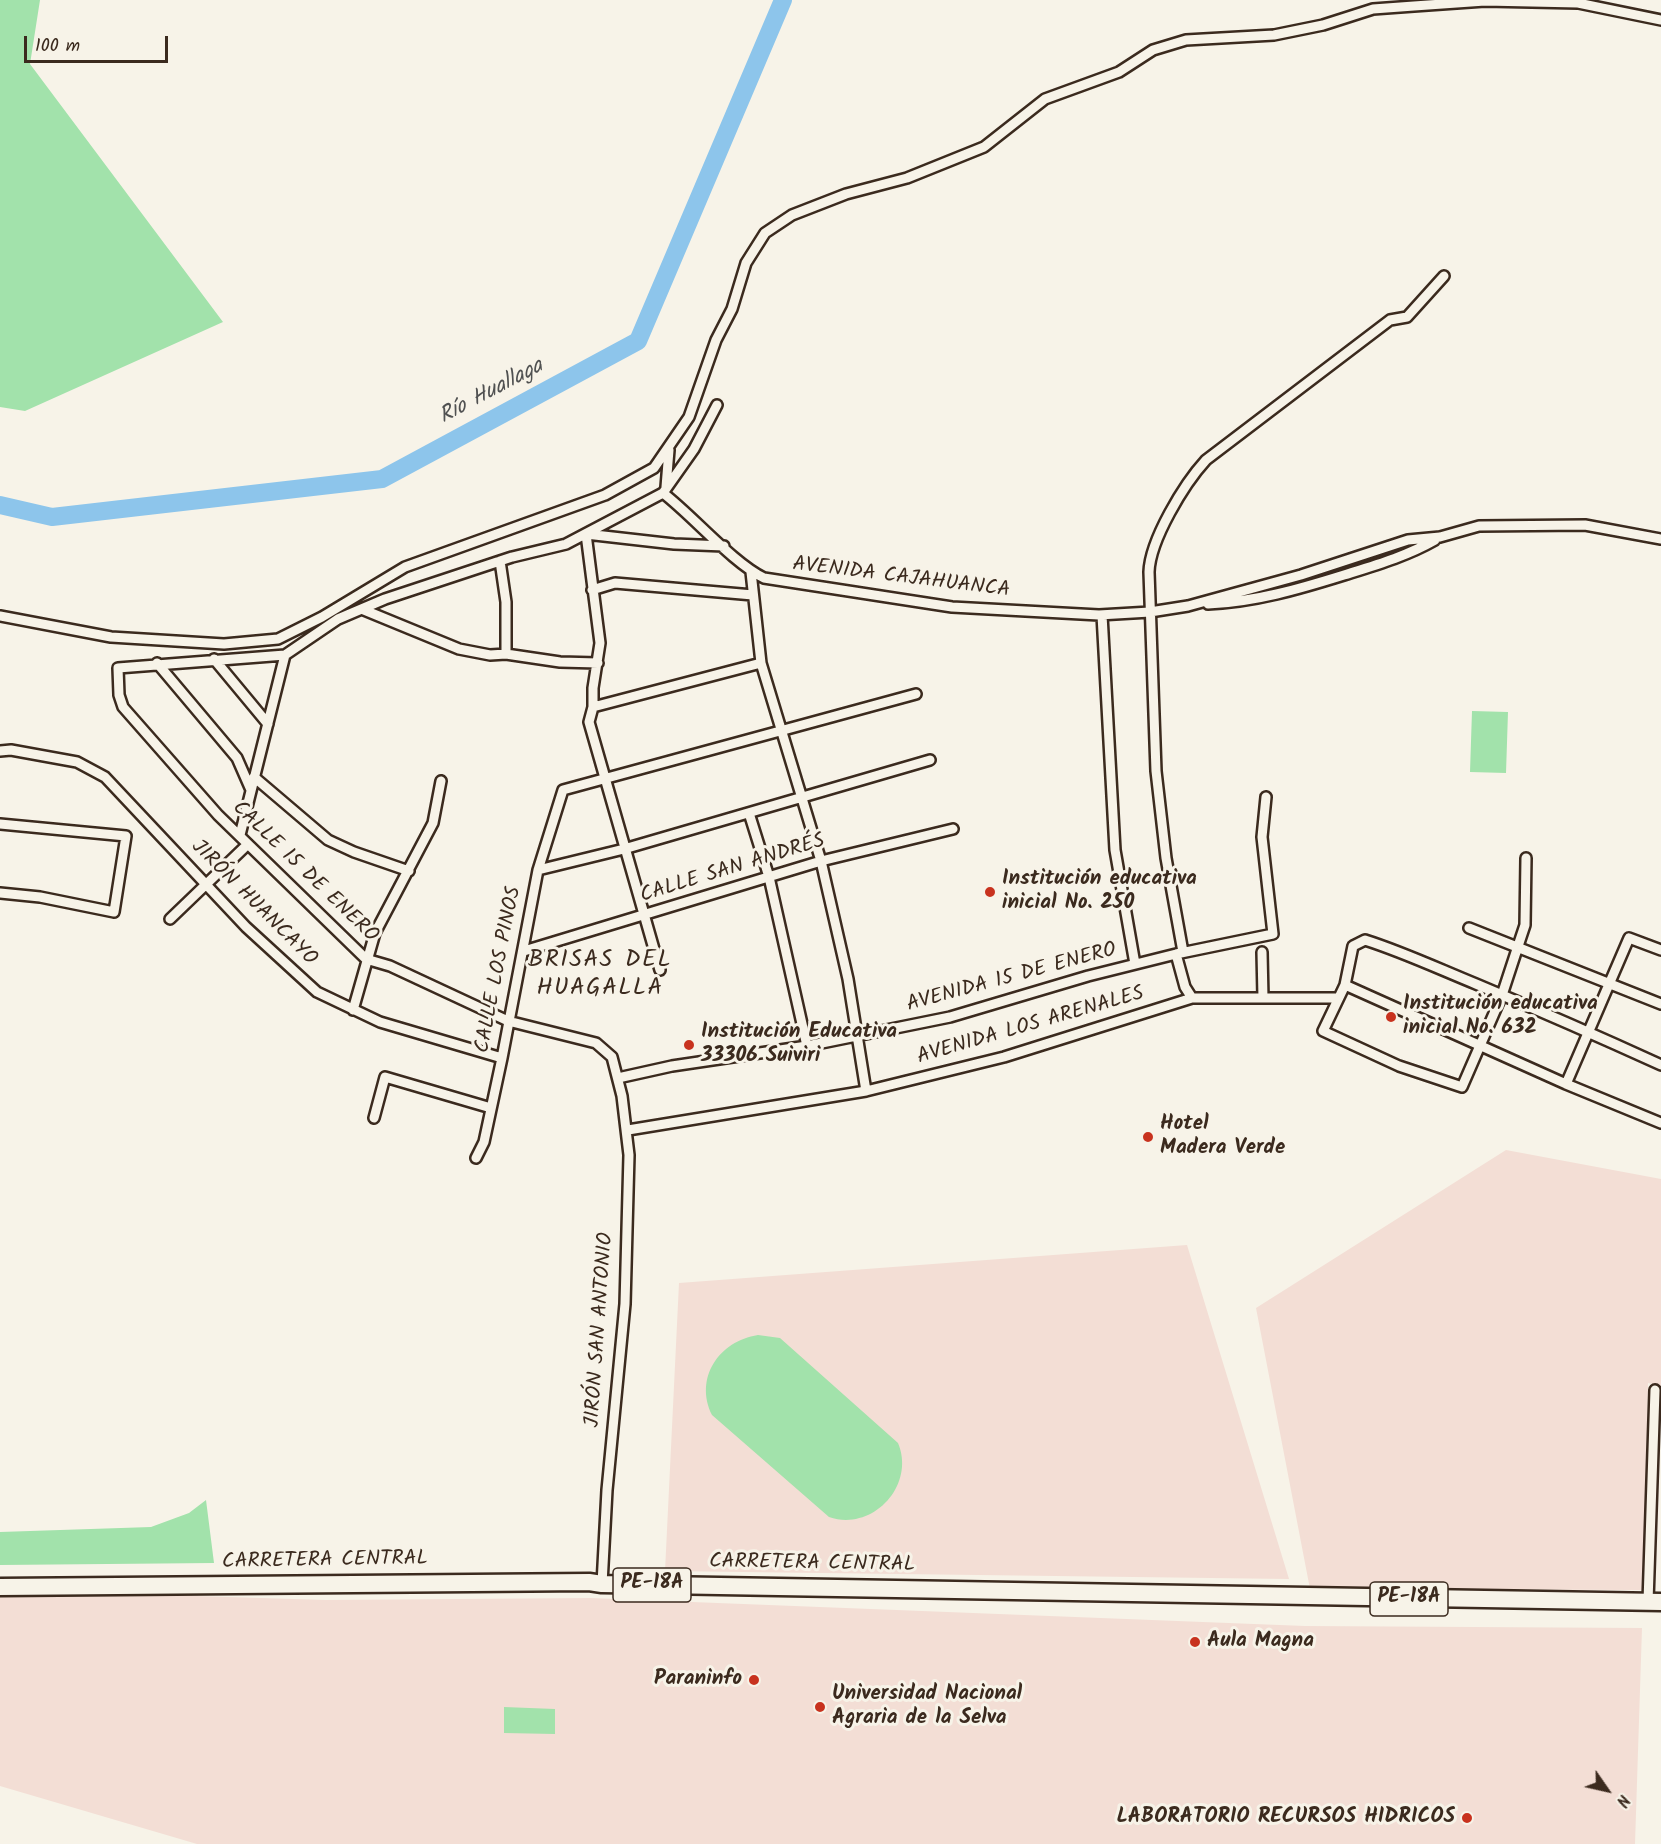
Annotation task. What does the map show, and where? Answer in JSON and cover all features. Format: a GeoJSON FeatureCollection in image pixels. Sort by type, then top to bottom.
{"type":"FeatureCollection","features":[{"type":"Feature","properties":{"kind":"highway","name":"CARRETERA CENTRAL"},"geometry":{"type":"LineString","coordinates":[[0,1587],[589,1582],[1654,1602]]}},
{"type":"Feature","properties":{"kind":"street"},"geometry":{"type":"LineString","coordinates":[[0,616],[111,637],[224,644],[278,639],[405,567],[605,495],[654,468],[689,417],[716,340],[732,309],[746,263],[765,233],[792,215],[846,194],[907,178],[984,147],[1045,99],[1119,72],[1153,51],[1186,40],[1274,35],[1323,25],[1373,9],[1485,1],[1578,3],[1661,20]]}},
{"type":"Feature","properties":{"kind":"street"},"geometry":{"type":"LineString","coordinates":[[1192,998],[1185,987],[1156,771],[1149,572],[1152,548],[1197,470],[1216,452],[1390,320],[1407,317],[1444,276]]}},
{"type":"Feature","properties":{"kind":"street"},"geometry":{"type":"LineString","coordinates":[[157,663],[214,659],[264,659],[285,655],[338,619],[385,599],[500,561],[566,544],[665,491],[694,449],[717,405]]}},
{"type":"Feature","properties":{"kind":"street"},"geometry":{"type":"LineString","coordinates":[[665,491],[669,447]]}},
{"type":"Feature","properties":{"kind":"street","name":"AVENIDA CAJAHUANCA"},"geometry":{"type":"LineString","coordinates":[[665,491],[751,572],[782,581],[915,603],[986,610],[1102,615],[1150,612],[1188,606],[1301,575],[1408,540],[1440,537],[1479,526],[1585,525],[1661,539]]}},
{"type":"Feature","properties":{"kind":"street"},"geometry":{"type":"LineString","coordinates":[[586,534],[674,544],[724,546]]}},
{"type":"Feature","properties":{"kind":"street"},"geometry":{"type":"LineString","coordinates":[[586,534],[600,643],[593,688],[593,707],[588,722],[660,970]]}},
{"type":"Feature","properties":{"kind":"street"},"geometry":{"type":"LineString","coordinates":[[1188,606],[1238,603],[1295,591],[1411,554],[1440,537]]}},
{"type":"Feature","properties":{"kind":"street"},"geometry":{"type":"LineString","coordinates":[[500,561],[506,602],[506,654]]}},
{"type":"Feature","properties":{"kind":"street"},"geometry":{"type":"LineString","coordinates":[[751,572],[761,663],[821,861],[848,979],[866,1091]]}},
{"type":"Feature","properties":{"kind":"street"},"geometry":{"type":"LineString","coordinates":[[592,590],[615,583],[753,595]]}},
{"type":"Feature","properties":{"kind":"street"},"geometry":{"type":"LineString","coordinates":[[364,609],[459,649],[490,656],[506,654],[560,662],[598,663]]}},
{"type":"Feature","properties":{"kind":"street"},"geometry":{"type":"LineString","coordinates":[[1102,615],[1115,850],[1135,964]]}},
{"type":"Feature","properties":{"kind":"street"},"geometry":{"type":"LineString","coordinates":[[240,835],[285,655]]}},
{"type":"Feature","properties":{"kind":"street"},"geometry":{"type":"LineString","coordinates":[[214,659],[268,724]]}},
{"type":"Feature","properties":{"kind":"street"},"geometry":{"type":"LineString","coordinates":[[157,663],[237,758],[251,790]]}},
{"type":"Feature","properties":{"kind":"street","name":"CALLE 15 DE ENERO"},"geometry":{"type":"LineString","coordinates":[[157,663],[118,668],[119,695],[123,707],[218,815],[366,959],[390,966],[508,1021],[596,1043],[612,1057],[618,1078]]}},
{"type":"Feature","properties":{"kind":"street"},"geometry":{"type":"LineString","coordinates":[[593,707],[761,663]]}},
{"type":"Feature","properties":{"kind":"street"},"geometry":{"type":"LineString","coordinates":[[604,778],[916,694]]}},
{"type":"Feature","properties":{"kind":"street","name":"JIRÓN HUANCAYO"},"geometry":{"type":"LineString","coordinates":[[0,750],[22,752],[91,767],[105,777],[205,884],[291,970],[317,992],[380,1022],[502,1058]]}},
{"type":"Feature","properties":{"kind":"street"},"geometry":{"type":"LineString","coordinates":[[538,870],[624,849],[930,760]]}},
{"type":"Feature","properties":{"kind":"street"},"geometry":{"type":"LineString","coordinates":[[255,777],[328,840],[354,852],[410,871]]}},
{"type":"Feature","properties":{"kind":"street","name":"CALLE LOS PINOS"},"geometry":{"type":"LineString","coordinates":[[476,1158],[484,1142],[524,951],[538,870],[563,790],[604,778]]}},
{"type":"Feature","properties":{"kind":"street"},"geometry":{"type":"LineString","coordinates":[[353,1010],[375,933],[410,871],[433,823],[441,781]]}},
{"type":"Feature","properties":{"kind":"street","name":"AVENIDA 15 DE ENERO"},"geometry":{"type":"LineString","coordinates":[[618,1078],[672,1066],[857,1037],[950,1017],[1135,964],[1273,934],[1262,837],[1266,797]]}},
{"type":"Feature","properties":{"kind":"street"},"geometry":{"type":"LineString","coordinates":[[749,813],[769,877],[807,1046]]}},
{"type":"Feature","properties":{"kind":"street"},"geometry":{"type":"LineString","coordinates":[[0,824],[126,836],[114,912],[40,897],[0,893]]}},
{"type":"Feature","properties":{"kind":"street","name":"CALLE SAN ANDRÉS"},"geometry":{"type":"LineString","coordinates":[[524,951],[646,916],[821,861],[953,829]]}},
{"type":"Feature","properties":{"kind":"street"},"geometry":{"type":"LineString","coordinates":[[170,919],[248,843]]}},
{"type":"Feature","properties":{"kind":"street"},"geometry":{"type":"LineString","coordinates":[[1526,858],[1525,925],[1502,995],[1462,1087],[1399,1066],[1323,1031],[1345,985],[1353,946],[1365,940],[1389,947],[1502,995],[1587,1031],[1661,1065]]}},
{"type":"Feature","properties":{"kind":"street"},"geometry":{"type":"LineString","coordinates":[[1469,928],[1661,1004]]}},
{"type":"Feature","properties":{"kind":"street"},"geometry":{"type":"LineString","coordinates":[[1566,1084],[1629,938],[1661,950]]}},
{"type":"Feature","properties":{"kind":"street"},"geometry":{"type":"LineString","coordinates":[[1262,952],[1263,998]]}},
{"type":"Feature","properties":{"kind":"street"},"geometry":{"type":"LineString","coordinates":[[1345,985],[1566,1084],[1661,1123]]}},
{"type":"Feature","properties":{"kind":"street","name":"AVENIDA LOS ARENALES"},"geometry":{"type":"LineString","coordinates":[[628,1130],[866,1091],[1004,1057],[1192,998],[1338,998]]}},
{"type":"Feature","properties":{"kind":"street"},"geometry":{"type":"LineString","coordinates":[[374,1118],[385,1077],[491,1108]]}},
{"type":"Feature","properties":{"kind":"street","name":"JIRÓN SAN ANTONIO"},"geometry":{"type":"LineString","coordinates":[[602,1584],[607,1490],[625,1304],[628,1130],[618,1078]]}},
{"type":"Feature","properties":{"kind":"street"},"geometry":{"type":"LineString","coordinates":[[1654,1602],[1655,1390]]}},
{"type":"Feature","properties":{"kind":"shaded area"},"geometry":{"type":"Polygon","coordinates":[[[1506,1150],[1661,1179],[1661,1386],[1648,1383],[1644,1590],[1310,1589],[1256,1308],[1506,1150]]]}},
{"type":"Feature","properties":{"kind":"shaded area"},"geometry":{"type":"Polygon","coordinates":[[[1187,1245],[1289,1579],[665,1571],[679,1283],[1187,1245]]]}},
{"type":"Feature","properties":{"kind":"shaded area","name":"Universidad Nacional Agraria de la Selva"},"geometry":{"type":"Polygon","coordinates":[[[0,1590],[326,1600],[590,1598],[1305,1626],[1642,1628],[1635,1844],[197,1844],[0,1786],[0,1590]]]}},
{"type":"Feature","properties":{"kind":"green space"},"geometry":{"type":"Polygon","coordinates":[[[0,0],[40,0],[30,64],[223,322],[25,411],[0,407],[0,0]]]}},
{"type":"Feature","properties":{"kind":"green space"},"geometry":{"type":"Polygon","coordinates":[[[1472,711],[1508,712],[1506,773],[1470,772],[1472,711]]]}},
{"type":"Feature","properties":{"kind":"green space"},"geometry":{"type":"Polygon","coordinates":[[[758,1335],[780,1338],[898,1443],[902,1459],[901,1475],[886,1502],[874,1512],[860,1518],[845,1520],[829,1517],[712,1415],[707,1401],[706,1388],[708,1375],[714,1363],[732,1345],[758,1335]]]}},
{"type":"Feature","properties":{"kind":"green space"},"geometry":{"type":"Polygon","coordinates":[[[206,1500],[214,1563],[0,1565],[0,1532],[151,1527],[189,1513],[206,1500]]]}},
{"type":"Feature","properties":{"kind":"green space"},"geometry":{"type":"Polygon","coordinates":[[[504,1707],[555,1709],[555,1734],[504,1733],[504,1707]]]}},
{"type":"Feature","properties":{"kind":"waterway","name":"Río Huallaga"},"geometry":{"type":"LineString","coordinates":[[0,505],[52,517],[382,479],[638,341],[783,0]]}},
{"type":"Feature","properties":{"kind":"place","name":"Institución educativa inicial No. 250"},"geometry":{"type":"Point","coordinates":[990,892]}},
{"type":"Feature","properties":{"kind":"place","name":"Institución educativa inicial No. 632"},"geometry":{"type":"Point","coordinates":[1391,1017]}},
{"type":"Feature","properties":{"kind":"place","name":"Institución Educativa 33306 Suiviri"},"geometry":{"type":"Point","coordinates":[689,1045]}},
{"type":"Feature","properties":{"kind":"place","name":"Hotel Madera Verde"},"geometry":{"type":"Point","coordinates":[1148,1137]}},
{"type":"Feature","properties":{"kind":"place","name":"Aula Magna"},"geometry":{"type":"Point","coordinates":[1195,1642]}},
{"type":"Feature","properties":{"kind":"place","name":"Paraninfo"},"geometry":{"type":"Point","coordinates":[754,1680]}},
{"type":"Feature","properties":{"kind":"place","name":"Universidad Nacional Agraria de la Selva"},"geometry":{"type":"Point","coordinates":[820,1707]}},
{"type":"Feature","properties":{"kind":"place","name":"LABORATORIO RECURSOS HIDRICOS"},"geometry":{"type":"Point","coordinates":[1467,1818]}},
{"type":"Feature","properties":{"kind":"district","name":"BRISAS DEL HUAGALLA"},"geometry":{"type":"Point","coordinates":[600,976]}}]}
